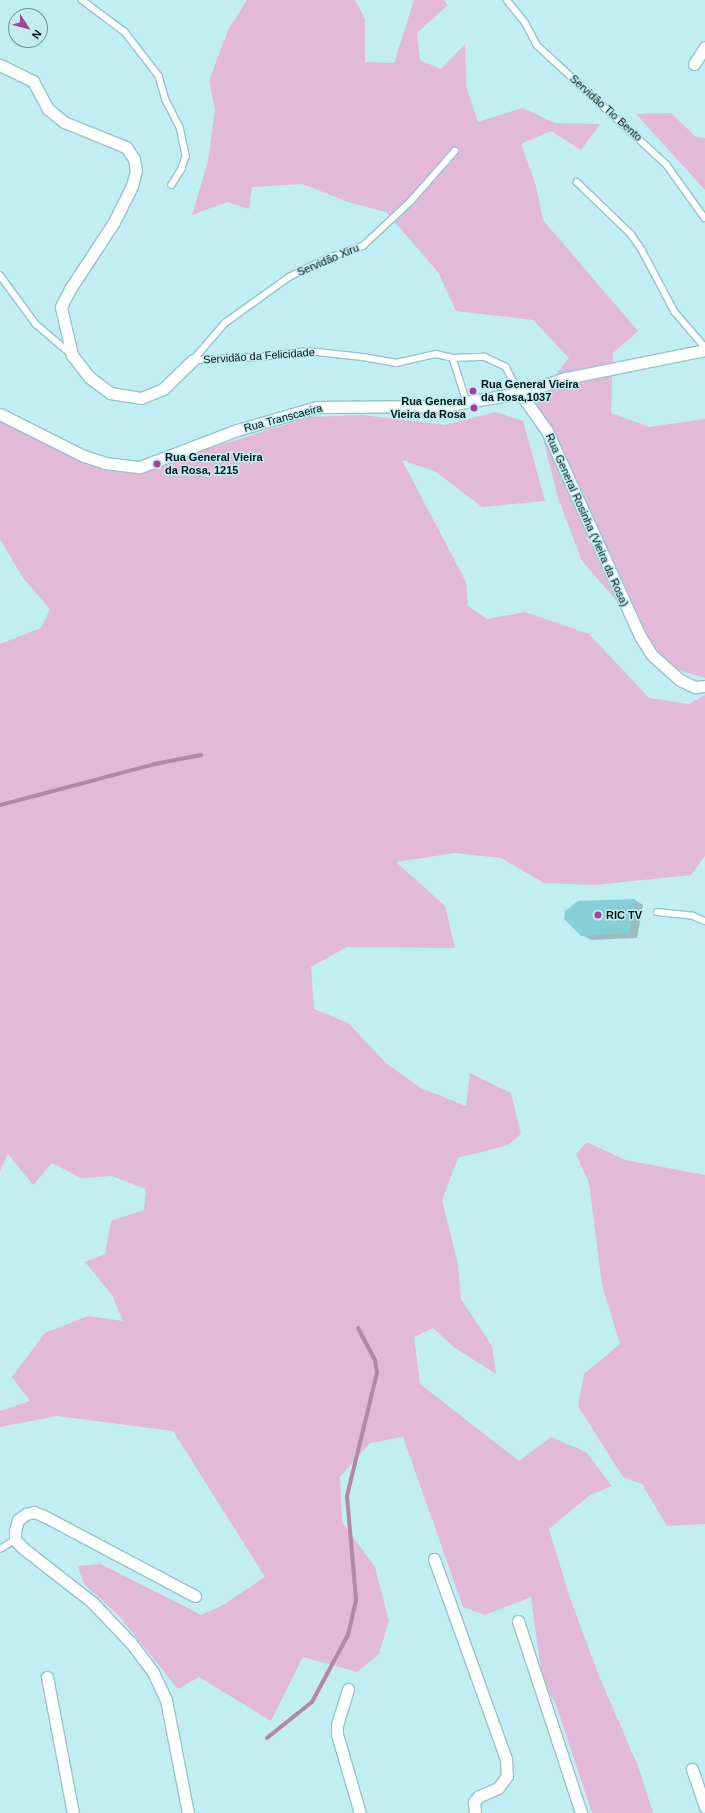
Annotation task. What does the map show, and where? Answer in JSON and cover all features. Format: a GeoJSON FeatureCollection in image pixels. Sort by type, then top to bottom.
{"type":"FeatureCollection","features":[{"type":"Feature","properties":{"kind":"street"},"geometry":{"type":"LineString","coordinates":[[694,64],[705,47]]}},
{"type":"Feature","properties":{"kind":"street","name":"Servidão da Felicidade"},"geometry":{"type":"LineString","coordinates":[[0,65],[33,81],[48,109],[64,122],[126,147],[134,159],[136,170],[132,186],[114,222],[70,289],[61,308],[72,355],[89,377],[110,394],[141,398],[163,389],[193,360]]}},
{"type":"Feature","properties":{"kind":"street"},"geometry":{"type":"LineString","coordinates":[[520,393],[566,378],[705,350]]}},
{"type":"Feature","properties":{"kind":"street","name":"Rua Transcaeira"},"geometry":{"type":"LineString","coordinates":[[0,414],[84,456],[127,467],[140,467],[237,430],[317,407],[443,406],[520,393]]}},
{"type":"Feature","properties":{"kind":"street","name":"Rua General Rosinha (Vieira da Rosa)"},"geometry":{"type":"LineString","coordinates":[[520,393],[547,431],[640,636],[652,655],[680,680],[695,687],[705,686]]}},
{"type":"Feature","properties":{"kind":"street"},"geometry":{"type":"LineString","coordinates":[[188,1813],[166,1700],[153,1672],[102,1612],[15,1540],[15,1531],[18,1520],[34,1512],[44,1516],[195,1596]]}},
{"type":"Feature","properties":{"kind":"street"},"geometry":{"type":"LineString","coordinates":[[434,1559],[506,1759],[507,1776],[498,1788],[479,1796],[474,1802],[475,1813]]}},
{"type":"Feature","properties":{"kind":"street"},"geometry":{"type":"LineString","coordinates":[[518,1621],[581,1813]]}},
{"type":"Feature","properties":{"kind":"street"},"geometry":{"type":"LineString","coordinates":[[47,1677],[73,1813]]}},
{"type":"Feature","properties":{"kind":"street"},"geometry":{"type":"LineString","coordinates":[[348,1689],[337,1725],[337,1734],[360,1813]]}},
{"type":"Feature","properties":{"kind":"street"},"geometry":{"type":"LineString","coordinates":[[692,1769],[705,1807]]}},
{"type":"Feature","properties":{"kind":"lane"},"geometry":{"type":"LineString","coordinates":[[82,0],[126,32],[159,76],[166,100],[180,127],[186,156],[182,169],[172,184]]}},
{"type":"Feature","properties":{"kind":"lane","name":"Servidão Tio Bento"},"geometry":{"type":"LineString","coordinates":[[506,0],[525,22],[537,45],[667,164],[705,218]]}},
{"type":"Feature","properties":{"kind":"lane","name":"Servidão Xiru"},"geometry":{"type":"LineString","coordinates":[[193,360],[226,323],[289,277],[328,258],[363,246],[410,202],[455,151]]}},
{"type":"Feature","properties":{"kind":"lane"},"geometry":{"type":"LineString","coordinates":[[577,182],[631,234],[642,250],[675,312],[705,347]]}},
{"type":"Feature","properties":{"kind":"lane"},"geometry":{"type":"LineString","coordinates":[[0,274],[36,324],[72,355]]}},
{"type":"Feature","properties":{"kind":"lane","name":"Servidão da Felicidade"},"geometry":{"type":"LineString","coordinates":[[193,360],[261,357],[308,351],[349,355],[396,363],[436,354],[453,358],[485,357],[506,366],[520,393]]}},
{"type":"Feature","properties":{"kind":"lane"},"geometry":{"type":"LineString","coordinates":[[453,358],[467,402]]}},
{"type":"Feature","properties":{"kind":"lane"},"geometry":{"type":"LineString","coordinates":[[657,912],[694,916],[705,921]]}},
{"type":"Feature","properties":{"kind":"lane"},"geometry":{"type":"LineString","coordinates":[[0,1549],[15,1540]]}},
{"type":"Feature","properties":{"kind":"shaded area"},"geometry":{"type":"Polygon","coordinates":[[[247,0],[355,0],[365,19],[365,62],[394,63],[414,0],[444,0],[448,5],[417,33],[420,60],[441,69],[465,44],[466,86],[478,122],[522,108],[555,123],[600,124],[581,150],[551,131],[521,144],[535,182],[543,220],[638,331],[613,353],[611,413],[649,427],[705,419],[705,678],[669,667],[643,631],[582,561],[558,498],[534,402],[569,358],[533,320],[456,311],[438,272],[386,212],[351,203],[302,184],[252,187],[249,209],[227,202],[192,215],[208,161],[215,110],[209,81],[228,30],[247,0]]]}},
{"type":"Feature","properties":{"kind":"shaded area"},"geometry":{"type":"Polygon","coordinates":[[[671,113],[696,137],[705,138],[705,190],[636,114],[671,113]]]}},
{"type":"Feature","properties":{"kind":"shaded area"},"geometry":{"type":"Polygon","coordinates":[[[496,412],[523,421],[545,501],[482,507],[436,472],[402,460],[466,582],[468,606],[487,619],[525,612],[589,634],[649,698],[689,704],[705,695],[705,856],[691,875],[595,885],[544,883],[501,858],[455,853],[396,862],[445,906],[455,948],[347,947],[311,967],[314,1009],[348,1023],[387,1064],[421,1088],[466,1106],[470,1073],[511,1093],[521,1134],[508,1145],[458,1158],[442,1200],[458,1264],[461,1299],[492,1346],[496,1374],[455,1348],[433,1328],[414,1337],[420,1384],[519,1461],[551,1437],[586,1452],[612,1486],[590,1495],[549,1529],[569,1595],[599,1676],[638,1766],[653,1813],[592,1813],[555,1702],[543,1685],[531,1597],[485,1615],[463,1607],[403,1437],[370,1443],[340,1477],[342,1522],[375,1567],[389,1621],[379,1654],[357,1672],[303,1657],[271,1721],[199,1677],[178,1689],[119,1616],[85,1585],[77,1566],[101,1564],[201,1615],[223,1605],[265,1577],[173,1431],[57,1416],[0,1427],[0,1411],[30,1401],[12,1377],[45,1333],[88,1316],[123,1321],[112,1295],[85,1262],[105,1254],[111,1221],[144,1210],[146,1189],[112,1176],[81,1178],[52,1163],[33,1185],[8,1154],[0,1171],[0,644],[41,628],[50,609],[23,578],[0,539],[0,415],[84,461],[143,473],[210,448],[310,417],[363,415],[444,425],[496,412]]]}},
{"type":"Feature","properties":{"kind":"shaded area"},"geometry":{"type":"Polygon","coordinates":[[[587,1142],[625,1160],[705,1175],[705,1524],[667,1526],[642,1484],[623,1477],[578,1406],[584,1374],[620,1344],[602,1285],[589,1183],[576,1154],[587,1142]]]}},
{"type":"Feature","properties":{"kind":"building","name":"RIC TV"},"geometry":{"type":"Polygon","coordinates":[[[635,899],[629,933],[581,936],[564,919],[565,911],[578,901],[635,899]]]}},
{"type":"Feature","properties":{"kind":"waterway"},"geometry":{"type":"LineString","coordinates":[[0,805],[155,764],[201,755]]}},
{"type":"Feature","properties":{"kind":"waterway"},"geometry":{"type":"LineString","coordinates":[[267,1738],[312,1702],[348,1635],[356,1599],[347,1496],[377,1373],[375,1360],[358,1328]]}},
{"type":"Feature","properties":{"kind":"place","name":"Rua General Vieira da Rosa,1037"},"geometry":{"type":"Point","coordinates":[473,391]}},
{"type":"Feature","properties":{"kind":"place","name":"Rua General Vieira da Rosa"},"geometry":{"type":"Point","coordinates":[474,408]}},
{"type":"Feature","properties":{"kind":"place","name":"Rua General Vieira da Rosa, 1215"},"geometry":{"type":"Point","coordinates":[157,464]}},
{"type":"Feature","properties":{"kind":"place","name":"RIC TV"},"geometry":{"type":"Point","coordinates":[598,915]}}]}
